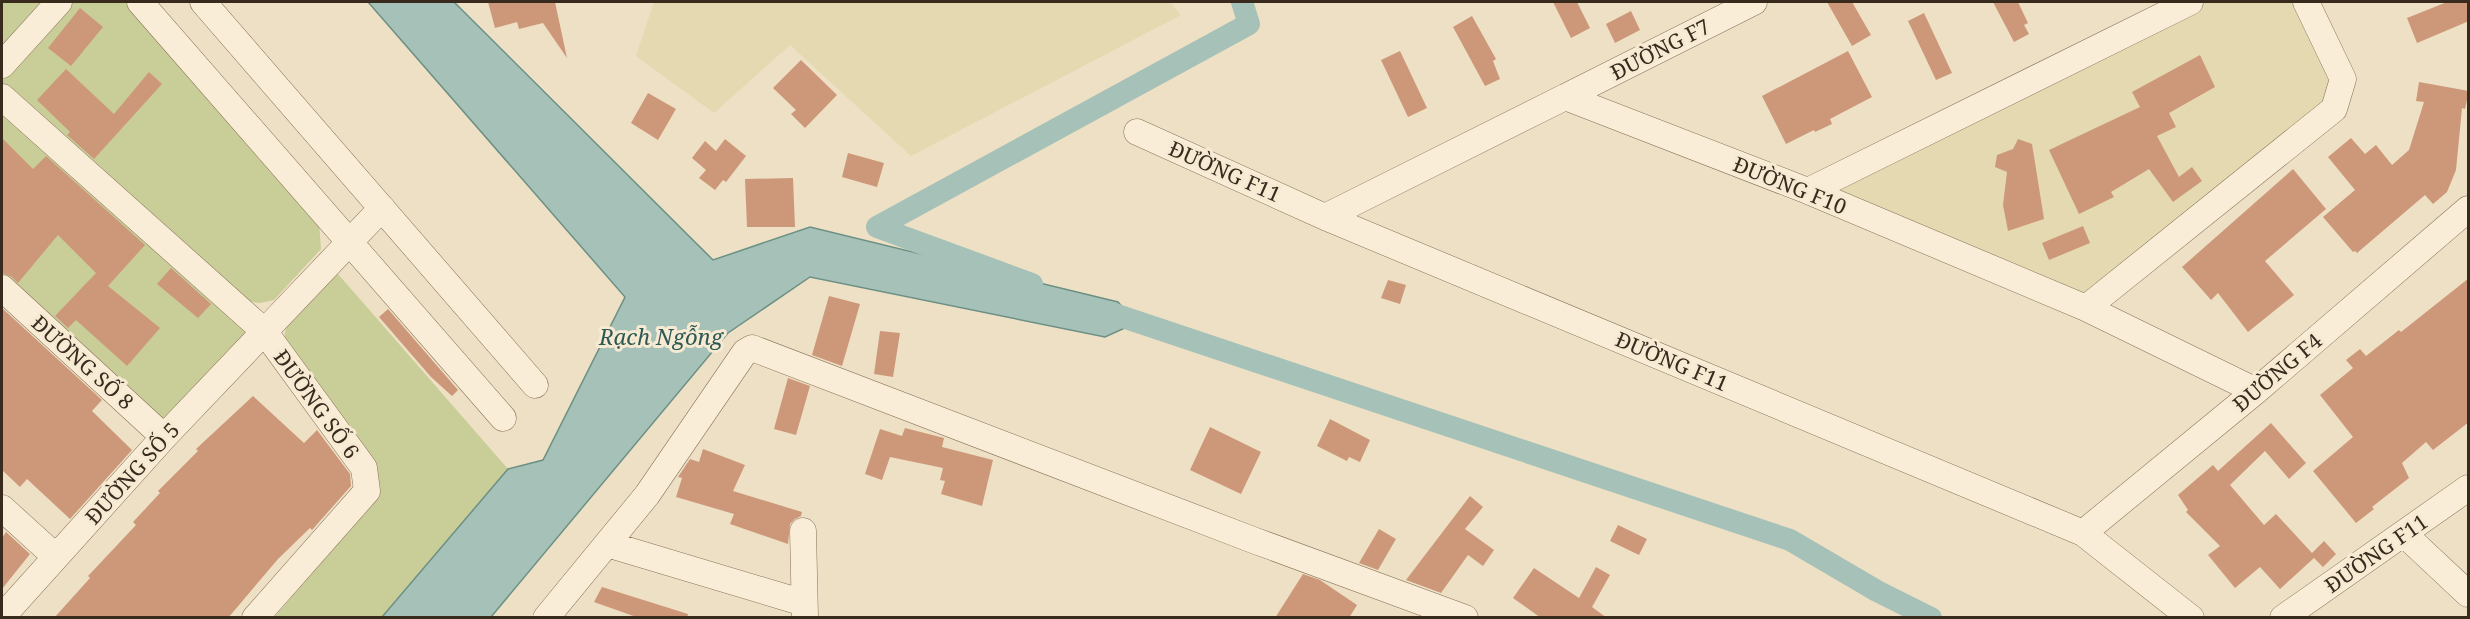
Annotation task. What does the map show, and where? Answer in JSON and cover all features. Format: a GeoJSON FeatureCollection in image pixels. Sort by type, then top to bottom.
{"type":"FeatureCollection","features":[{"type":"Feature","properties":{"kind":"street"},"geometry":{"type":"LineString","coordinates":[[2,65],[59,2]]}},
{"type":"Feature","properties":{"kind":"street"},"geometry":{"type":"LineString","coordinates":[[140,2],[503,418]]}},
{"type":"Feature","properties":{"kind":"street"},"geometry":{"type":"LineString","coordinates":[[203,2],[535,385]]}},
{"type":"Feature","properties":{"kind":"street","name":"ĐƯỜNG F7"},"geometry":{"type":"LineString","coordinates":[[1566,97],[1754,2]]}},
{"type":"Feature","properties":{"kind":"street"},"geometry":{"type":"LineString","coordinates":[[1808,191],[2190,2]]}},
{"type":"Feature","properties":{"kind":"street"},"geometry":{"type":"LineString","coordinates":[[2086,308],[2334,109],[2343,79],[2307,2]]}},
{"type":"Feature","properties":{"kind":"street","name":"ĐƯỜNG SỐ 6"},"geometry":{"type":"LineString","coordinates":[[2,97],[264,331],[364,468],[367,491],[255,618]]}},
{"type":"Feature","properties":{"kind":"street"},"geometry":{"type":"LineString","coordinates":[[1325,217],[1566,97]]}},
{"type":"Feature","properties":{"kind":"street","name":"ĐƯỜNG F10"},"geometry":{"type":"LineString","coordinates":[[1566,97],[1808,191],[2086,308],[2256,391]]}},
{"type":"Feature","properties":{"kind":"street","name":"ĐƯỜNG F11"},"geometry":{"type":"LineString","coordinates":[[1137,132],[1325,217],[2083,532],[2190,618]]}},
{"type":"Feature","properties":{"kind":"street","name":"ĐƯỜNG SỐ 5"},"geometry":{"type":"LineString","coordinates":[[2,617],[164,437],[382,208]]}},
{"type":"Feature","properties":{"kind":"street","name":"ĐƯỜNG F4"},"geometry":{"type":"LineString","coordinates":[[2083,532],[2256,391],[2469,209]]}},
{"type":"Feature","properties":{"kind":"street","name":"ĐƯỜNG SỐ 8"},"geometry":{"type":"LineString","coordinates":[[2,288],[164,437]]}},
{"type":"Feature","properties":{"kind":"street"},"geometry":{"type":"LineString","coordinates":[[546,618],[647,495],[745,352],[752,348],[1253,540],[1465,618]]}},
{"type":"Feature","properties":{"kind":"street","name":"ĐƯỜNG F11"},"geometry":{"type":"LineString","coordinates":[[2283,618],[2469,488]]}},
{"type":"Feature","properties":{"kind":"street"},"geometry":{"type":"LineString","coordinates":[[2,508],[56,557]]}},
{"type":"Feature","properties":{"kind":"street"},"geometry":{"type":"LineString","coordinates":[[607,544],[805,610],[803,531]]}},
{"type":"Feature","properties":{"kind":"street"},"geometry":{"type":"LineString","coordinates":[[2404,534],[2469,594]]}},
{"type":"Feature","properties":{"kind":"shaded area"},"geometry":{"type":"Polygon","coordinates":[[[654,2],[1170,2],[1181,15],[911,156],[790,45],[714,113],[636,56],[654,2]]]}},
{"type":"Feature","properties":{"kind":"shaded area"},"geometry":{"type":"Polygon","coordinates":[[[2197,2],[2303,2],[2340,79],[2332,106],[2086,303],[1816,191],[2197,2]]]}},
{"type":"Feature","properties":{"kind":"green space"},"geometry":{"type":"Polygon","coordinates":[[[2,2],[51,2],[2,53],[2,2]]]}},
{"type":"Feature","properties":{"kind":"green space"},"geometry":{"type":"Polygon","coordinates":[[[70,2],[131,2],[319,223],[321,249],[274,300],[260,303],[245,301],[2,93],[2,75],[70,2]]]}},
{"type":"Feature","properties":{"kind":"green space"},"geometry":{"type":"Polygon","coordinates":[[[2,103],[246,323],[246,335],[169,418],[157,420],[2,281],[2,103]]]}},
{"type":"Feature","properties":{"kind":"green space"},"geometry":{"type":"Polygon","coordinates":[[[338,274],[508,469],[382,617],[274,618],[357,520],[371,500],[284,338],[288,320],[326,280],[338,274]]]}},
{"type":"Feature","properties":{"kind":"water","name":"Rạch Ngỗng"},"geometry":{"type":"Polygon","coordinates":[[[368,2],[454,2],[713,260],[810,227],[1118,302],[1136,323],[1105,337],[810,277],[728,333],[491,617],[382,617],[508,469],[543,460],[625,297],[368,2]]]}},
{"type":"Feature","properties":{"kind":"building"},"geometry":{"type":"Polygon","coordinates":[[[488,2],[555,2],[567,58],[543,23],[519,29],[517,22],[495,28],[488,2]]]}},
{"type":"Feature","properties":{"kind":"building"},"geometry":{"type":"Polygon","coordinates":[[[1553,2],[1577,2],[1590,28],[1571,38],[1553,2]]]}},
{"type":"Feature","properties":{"kind":"building"},"geometry":{"type":"Polygon","coordinates":[[[1827,2],[1852,2],[1871,35],[1852,46],[1827,2]]]}},
{"type":"Feature","properties":{"kind":"building"},"geometry":{"type":"Polygon","coordinates":[[[1993,2],[2018,2],[2028,23],[2024,25],[2029,34],[2014,42],[1993,2]]]}},
{"type":"Feature","properties":{"kind":"building"},"geometry":{"type":"Polygon","coordinates":[[[2447,2],[2469,2],[2469,21],[2417,43],[2407,18],[2447,2]]]}},
{"type":"Feature","properties":{"kind":"building"},"geometry":{"type":"Polygon","coordinates":[[[80,8],[103,27],[71,66],[48,48],[80,8]]]}},
{"type":"Feature","properties":{"kind":"building"},"geometry":{"type":"Polygon","coordinates":[[[1631,11],[1640,30],[1615,43],[1606,24],[1631,11]]]}},
{"type":"Feature","properties":{"kind":"building"},"geometry":{"type":"Polygon","coordinates":[[[1924,13],[1952,73],[1936,80],[1908,21],[1924,13]]]}},
{"type":"Feature","properties":{"kind":"building"},"geometry":{"type":"Polygon","coordinates":[[[1472,16],[1496,59],[1493,61],[1500,79],[1485,86],[1453,27],[1472,16]]]}},
{"type":"Feature","properties":{"kind":"building"},"geometry":{"type":"Polygon","coordinates":[[[1400,51],[1427,108],[1408,117],[1381,60],[1400,51]]]}},
{"type":"Feature","properties":{"kind":"building"},"geometry":{"type":"Polygon","coordinates":[[[1848,51],[1872,97],[1830,119],[1832,124],[1786,144],[1762,96],[1848,51]]]}},
{"type":"Feature","properties":{"kind":"building"},"geometry":{"type":"Polygon","coordinates":[[[2200,55],[2215,87],[2169,113],[2176,127],[2157,136],[2179,177],[2192,167],[2202,181],[2173,202],[2149,169],[2111,192],[2114,197],[2079,214],[2049,150],[2140,107],[2132,92],[2200,55]]]}},
{"type":"Feature","properties":{"kind":"building"},"geometry":{"type":"Polygon","coordinates":[[[801,60],[837,95],[805,128],[791,114],[796,110],[773,88],[801,60]]]}},
{"type":"Feature","properties":{"kind":"building"},"geometry":{"type":"Polygon","coordinates":[[[66,69],[114,114],[149,72],[162,84],[94,159],[67,135],[70,132],[37,100],[66,69]]]}},
{"type":"Feature","properties":{"kind":"building"},"geometry":{"type":"Polygon","coordinates":[[[2419,82],[2469,91],[2465,109],[2462,108],[2456,170],[2447,192],[2433,204],[2425,195],[2357,253],[2353,252],[2323,217],[2355,190],[2328,157],[2351,138],[2365,154],[2376,145],[2392,165],[2409,150],[2424,102],[2416,101],[2419,82]]]}},
{"type":"Feature","properties":{"kind":"building"},"geometry":{"type":"Polygon","coordinates":[[[648,93],[676,109],[658,140],[631,123],[648,93]]]}},
{"type":"Feature","properties":{"kind":"building"},"geometry":{"type":"Polygon","coordinates":[[[2,138],[33,169],[46,156],[145,245],[108,286],[160,328],[127,366],[76,320],[68,328],[55,316],[96,273],[58,235],[18,283],[12,277],[2,273],[2,138]]]}},
{"type":"Feature","properties":{"kind":"building"},"geometry":{"type":"Polygon","coordinates":[[[725,139],[746,156],[726,182],[723,180],[715,190],[699,178],[706,170],[692,158],[705,141],[716,151],[725,139]]]}},
{"type":"Feature","properties":{"kind":"building"},"geometry":{"type":"Polygon","coordinates":[[[2018,139],[2032,144],[2044,219],[2008,231],[2003,205],[2007,172],[1995,167],[1997,155],[2013,149],[2018,139]]]}},
{"type":"Feature","properties":{"kind":"building"},"geometry":{"type":"Polygon","coordinates":[[[848,153],[884,163],[877,187],[842,177],[848,153]]]}},
{"type":"Feature","properties":{"kind":"building"},"geometry":{"type":"Polygon","coordinates":[[[2293,169],[2326,209],[2265,261],[2294,295],[2248,332],[2218,293],[2211,300],[2182,267],[2293,169]]]}},
{"type":"Feature","properties":{"kind":"building"},"geometry":{"type":"Polygon","coordinates":[[[793,178],[795,227],[747,227],[745,179],[793,178]]]}},
{"type":"Feature","properties":{"kind":"building"},"geometry":{"type":"Polygon","coordinates":[[[2083,226],[2090,243],[2049,260],[2042,243],[2083,226]]]}},
{"type":"Feature","properties":{"kind":"building"},"geometry":{"type":"Polygon","coordinates":[[[171,268],[211,304],[198,318],[157,284],[171,268]]]}},
{"type":"Feature","properties":{"kind":"building"},"geometry":{"type":"Polygon","coordinates":[[[2469,278],[2469,422],[2433,450],[2426,442],[2402,463],[2409,478],[2372,507],[2374,509],[2356,523],[2313,471],[2353,437],[2320,395],[2353,368],[2346,360],[2360,349],[2366,356],[2399,330],[2401,332],[2469,278]]]}},
{"type":"Feature","properties":{"kind":"building"},"geometry":{"type":"Polygon","coordinates":[[[1388,280],[1406,285],[1400,304],[1381,298],[1388,280]]]}},
{"type":"Feature","properties":{"kind":"building"},"geometry":{"type":"Polygon","coordinates":[[[829,296],[860,304],[842,366],[812,355],[829,296]]]}},
{"type":"Feature","properties":{"kind":"building"},"geometry":{"type":"Polygon","coordinates":[[[2,308],[102,400],[92,411],[132,450],[70,519],[27,479],[20,487],[2,470],[2,308]]]}},
{"type":"Feature","properties":{"kind":"building"},"geometry":{"type":"Polygon","coordinates":[[[388,309],[458,390],[452,396],[431,377],[379,317],[388,309]]]}},
{"type":"Feature","properties":{"kind":"building"},"geometry":{"type":"Polygon","coordinates":[[[880,331],[900,333],[893,377],[874,374],[880,331]]]}},
{"type":"Feature","properties":{"kind":"building"},"geometry":{"type":"Polygon","coordinates":[[[788,378],[810,386],[796,435],[774,429],[788,378]]]}},
{"type":"Feature","properties":{"kind":"building"},"geometry":{"type":"Polygon","coordinates":[[[253,396],[304,443],[317,430],[350,474],[351,486],[312,530],[310,528],[278,559],[228,618],[54,618],[90,578],[88,576],[136,525],[133,522],[160,493],[158,491],[198,451],[196,449],[253,396]]]}},
{"type":"Feature","properties":{"kind":"building"},"geometry":{"type":"Polygon","coordinates":[[[1330,419],[1370,440],[1360,462],[1349,457],[1347,461],[1317,446],[1330,419]]]}},
{"type":"Feature","properties":{"kind":"building"},"geometry":{"type":"Polygon","coordinates":[[[2271,423],[2306,463],[2289,479],[2265,451],[2230,485],[2264,525],[2276,514],[2312,553],[2324,541],[2336,554],[2323,567],[2314,558],[2280,589],[2260,567],[2235,588],[2208,555],[2220,546],[2186,512],[2188,510],[2178,495],[2213,465],[2218,471],[2271,423]]]}},
{"type":"Feature","properties":{"kind":"building"},"geometry":{"type":"Polygon","coordinates":[[[1210,427],[1261,452],[1241,494],[1190,470],[1210,427]]]}},
{"type":"Feature","properties":{"kind":"building"},"geometry":{"type":"Polygon","coordinates":[[[905,428],[944,438],[942,447],[993,460],[982,506],[941,494],[945,481],[940,480],[943,468],[890,457],[882,480],[865,474],[880,429],[902,436],[905,428]]]}},
{"type":"Feature","properties":{"kind":"building"},"geometry":{"type":"Polygon","coordinates":[[[703,449],[745,465],[733,491],[802,512],[801,516],[790,524],[788,544],[730,524],[734,514],[676,497],[682,478],[678,477],[690,459],[699,462],[703,449]]]}},
{"type":"Feature","properties":{"kind":"building"},"geometry":{"type":"Polygon","coordinates":[[[1470,496],[1483,507],[1465,529],[1494,550],[1483,566],[1468,555],[1441,593],[1406,580],[1470,496]]]}},
{"type":"Feature","properties":{"kind":"building"},"geometry":{"type":"Polygon","coordinates":[[[1618,525],[1647,539],[1639,555],[1610,541],[1618,525]]]}},
{"type":"Feature","properties":{"kind":"building"},"geometry":{"type":"Polygon","coordinates":[[[1379,529],[1396,539],[1378,570],[1359,563],[1379,529]]]}},
{"type":"Feature","properties":{"kind":"building"},"geometry":{"type":"Polygon","coordinates":[[[6,532],[30,554],[2,589],[2,538],[6,532]]]}},
{"type":"Feature","properties":{"kind":"building"},"geometry":{"type":"Polygon","coordinates":[[[1596,567],[1610,575],[1592,607],[1607,618],[1541,618],[1513,598],[1534,568],[1579,598],[1596,567]]]}},
{"type":"Feature","properties":{"kind":"building"},"geometry":{"type":"Polygon","coordinates":[[[1303,574],[1320,580],[1357,605],[1349,618],[1275,618],[1303,574]]]}},
{"type":"Feature","properties":{"kind":"building"},"geometry":{"type":"Polygon","coordinates":[[[602,587],[688,614],[687,618],[639,618],[594,602],[602,587]]]}},
{"type":"Feature","properties":{"kind":"waterway"},"geometry":{"type":"LineString","coordinates":[[1032,284],[877,227],[1249,24],[1242,2]]}},
{"type":"Feature","properties":{"kind":"waterway"},"geometry":{"type":"LineString","coordinates":[[1108,312],[1790,540],[1877,591],[1931,618]]}}]}
